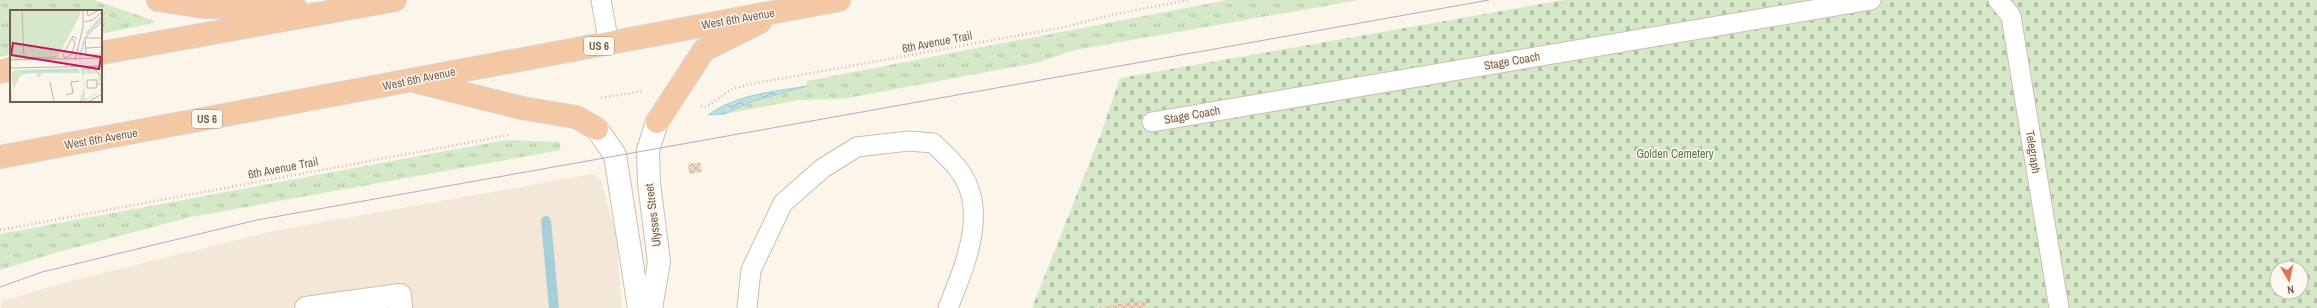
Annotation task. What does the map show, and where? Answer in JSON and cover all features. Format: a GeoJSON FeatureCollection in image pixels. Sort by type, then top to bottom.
{"type":"FeatureCollection","features":[{"type":"Feature","properties":{"kind":"highway"},"geometry":{"type":"LineString","coordinates":[[158,0],[204,6],[345,9]]}},
{"type":"Feature","properties":{"kind":"highway"},"geometry":{"type":"LineString","coordinates":[[102,53],[395,0]]}},
{"type":"Feature","properties":{"kind":"highway","name":"West 6th Avenue"},"geometry":{"type":"LineString","coordinates":[[0,157],[413,81],[839,0]]}},
{"type":"Feature","properties":{"kind":"highway"},"geometry":{"type":"LineString","coordinates":[[657,122],[704,50],[784,10]]}},
{"type":"Feature","properties":{"kind":"highway"},"geometry":{"type":"LineString","coordinates":[[0,72],[10,69]]}},
{"type":"Feature","properties":{"kind":"highway"},"geometry":{"type":"LineString","coordinates":[[413,81],[522,108],[576,117],[598,129]]}},
{"type":"Feature","properties":{"kind":"street","name":"Ulysses Street"},"geometry":{"type":"LineString","coordinates":[[651,308],[659,262],[649,183],[648,150],[657,122]]}},
{"type":"Feature","properties":{"kind":"street"},"geometry":{"type":"LineString","coordinates":[[598,129],[615,155],[639,308]]}},
{"type":"Feature","properties":{"kind":"street"},"geometry":{"type":"LineString","coordinates":[[306,308],[400,301]]}},
{"type":"Feature","properties":{"kind":"lane"},"geometry":{"type":"LineString","coordinates":[[601,0],[609,44]]}},
{"type":"Feature","properties":{"kind":"lane","name":"Stage Coach"},"geometry":{"type":"LineString","coordinates":[[1152,122],[1871,0]]}},
{"type":"Feature","properties":{"kind":"lane","name":"Telegraph"},"geometry":{"type":"LineString","coordinates":[[1998,0],[2011,16],[2059,308]]}},
{"type":"Feature","properties":{"kind":"lane"},"geometry":{"type":"LineString","coordinates":[[747,308],[752,270],[783,203],[823,168],[857,147],[908,141],[933,143],[960,170],[969,188],[975,219],[963,271],[948,308]]}},
{"type":"Feature","properties":{"kind":"path","name":"6th Avenue Trail"},"geometry":{"type":"LineString","coordinates":[[699,105],[706,107],[732,89],[751,84],[1065,27],[1111,15],[1189,0]]}},
{"type":"Feature","properties":{"kind":"path"},"geometry":{"type":"LineString","coordinates":[[597,99],[649,90]]}},
{"type":"Feature","properties":{"kind":"path","name":"6th Avenue Trail"},"geometry":{"type":"LineString","coordinates":[[0,230],[514,135]]}},
{"type":"Feature","properties":{"kind":"shaded area"},"geometry":{"type":"Polygon","coordinates":[[[593,174],[601,180],[616,236],[622,308],[0,308],[2,301],[74,280],[274,231],[593,174]]]}},
{"type":"Feature","properties":{"kind":"green space"},"geometry":{"type":"Polygon","coordinates":[[[0,0],[94,0],[155,21],[153,23],[102,34],[102,10],[10,10],[10,54],[0,57],[0,0]]]}},
{"type":"Feature","properties":{"kind":"green space"},"geometry":{"type":"Polygon","coordinates":[[[1227,0],[1359,0],[1075,50],[1036,63],[842,99],[798,100],[725,114],[748,103],[807,86],[807,81],[1227,0]]]}},
{"type":"Feature","properties":{"kind":"green space","name":"Golden Cemetery"},"geometry":{"type":"Polygon","coordinates":[[[1564,0],[2317,0],[2317,308],[1032,308],[1102,131],[1120,78],[1564,0]]]}},
{"type":"Feature","properties":{"kind":"green space"},"geometry":{"type":"Polygon","coordinates":[[[506,140],[559,142],[561,150],[191,217],[58,252],[0,270],[0,234],[506,140]]]}},
{"type":"Feature","properties":{"kind":"water"},"geometry":{"type":"Polygon","coordinates":[[[807,86],[748,103],[725,114],[708,115],[731,102],[743,98],[768,92],[807,86]]]}},
{"type":"Feature","properties":{"kind":"building"},"geometry":{"type":"Polygon","coordinates":[[[700,162],[702,172],[689,174],[688,164],[700,162]]]}},
{"type":"Feature","properties":{"kind":"building"},"geometry":{"type":"Polygon","coordinates":[[[1145,300],[1146,308],[1100,308],[1100,307],[1145,300]]]}},
{"type":"Feature","properties":{"kind":"waterway"},"geometry":{"type":"LineString","coordinates":[[546,221],[554,308]]}},
{"type":"Feature","properties":{"kind":"tram line"},"geometry":{"type":"LineString","coordinates":[[0,287],[42,272],[257,220],[1489,0]]}}]}
